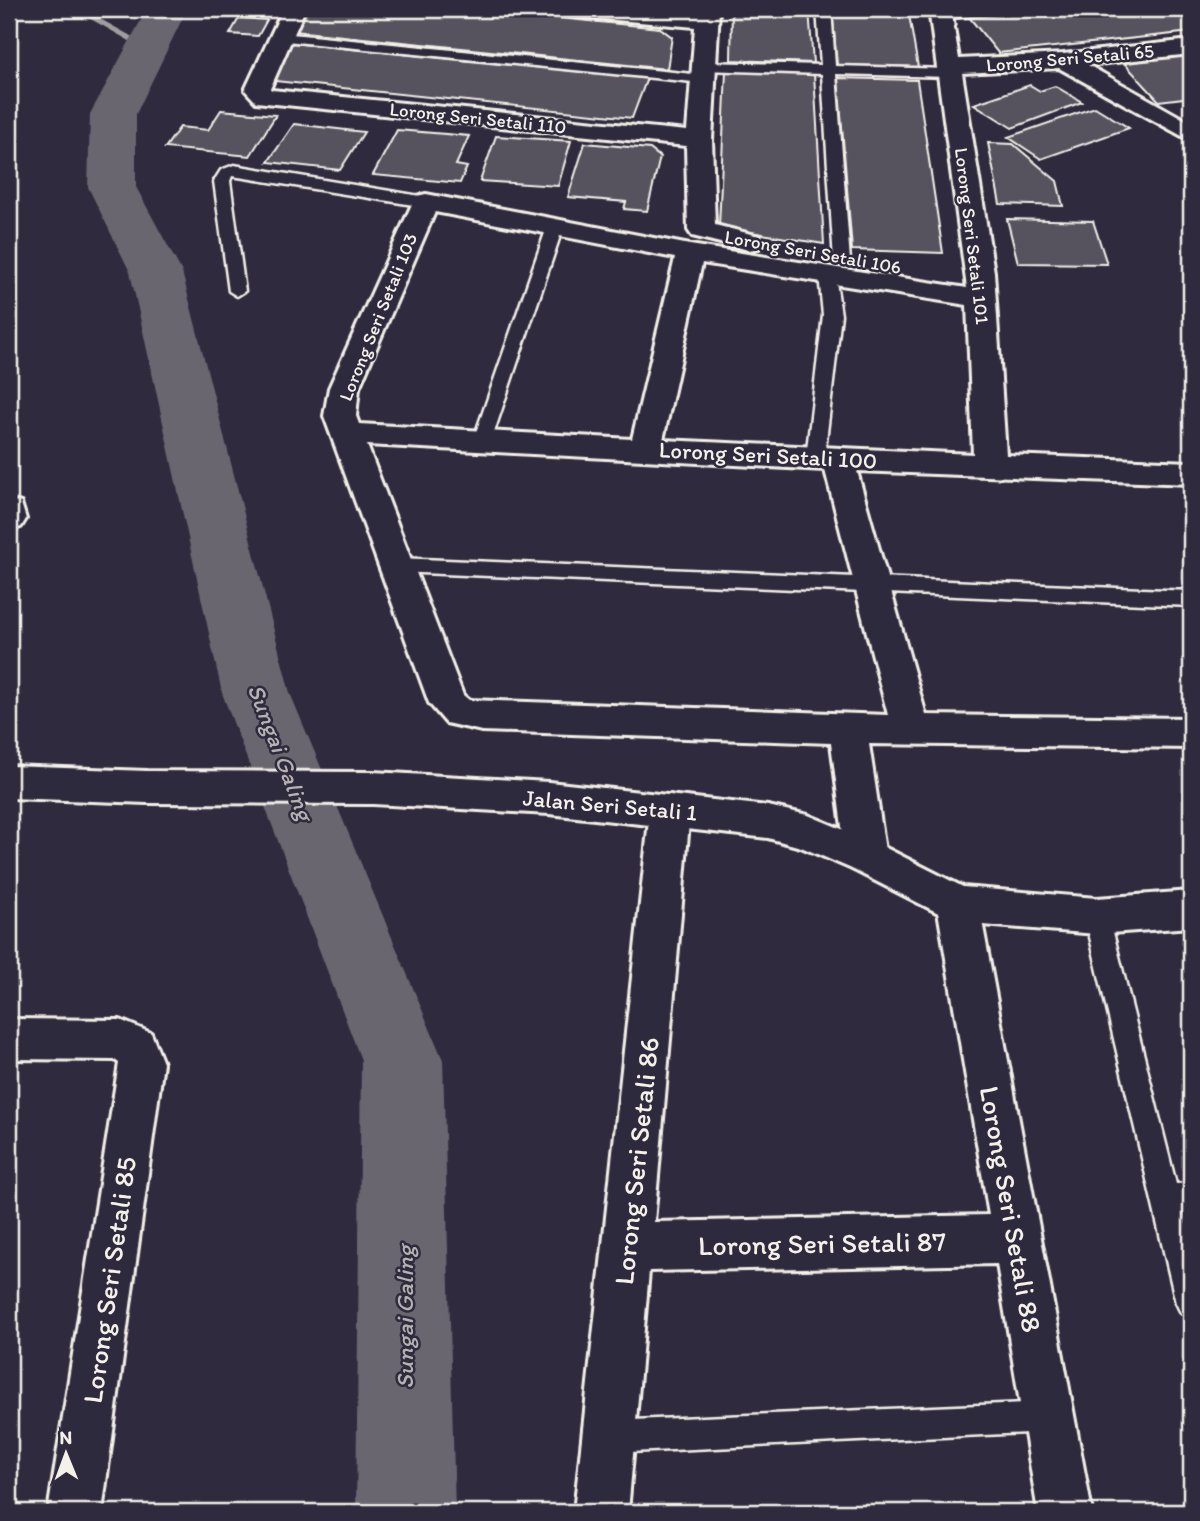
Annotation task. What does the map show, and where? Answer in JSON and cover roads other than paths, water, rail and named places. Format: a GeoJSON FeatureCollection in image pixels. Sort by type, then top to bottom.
{"type":"FeatureCollection","features":[{"type":"Feature","properties":{"kind":"street"},"geometry":{"type":"LineString","coordinates":[[281,37],[294,9]]}},
{"type":"Feature","properties":{"kind":"street"},"geometry":{"type":"LineString","coordinates":[[572,9],[707,15]]}},
{"type":"Feature","properties":{"kind":"street","name":"Lorong Seri Setali 101"},"geometry":{"type":"LineString","coordinates":[[941,12],[981,286],[990,464]]}},
{"type":"Feature","properties":{"kind":"street","name":"Lorong Seri Setali 106"},"geometry":{"type":"LineString","coordinates":[[707,15],[699,140],[702,230],[834,268]]}},
{"type":"Feature","properties":{"kind":"street","name":"Lorong Seri Setali 110"},"geometry":{"type":"LineString","coordinates":[[281,37],[258,94],[265,97],[699,140]]}},
{"type":"Feature","properties":{"kind":"street","name":"Lorong Seri Setali 65"},"geometry":{"type":"LineString","coordinates":[[949,70],[1191,47]]}},
{"type":"Feature","properties":{"kind":"street"},"geometry":{"type":"LineString","coordinates":[[1063,61],[1191,133]]}},
{"type":"Feature","properties":{"kind":"street"},"geometry":{"type":"LineString","coordinates":[[426,202],[690,253],[981,286]]}},
{"type":"Feature","properties":{"kind":"street","name":"Lorong Seri Setali 103"},"geometry":{"type":"LineString","coordinates":[[426,202],[344,387],[340,416],[448,703],[459,713],[482,716],[848,729]]}},
{"type":"Feature","properties":{"kind":"street","name":"Lorong Seri Setali 106"},"geometry":{"type":"LineString","coordinates":[[645,449],[690,253]]}},
{"type":"Feature","properties":{"kind":"street","name":"Lorong Seri Setali 100"},"geometry":{"type":"LineString","coordinates":[[346,433],[827,459],[1191,473]]}},
{"type":"Feature","properties":{"kind":"street"},"geometry":{"type":"LineString","coordinates":[[827,459],[870,584],[911,729]]}},
{"type":"Feature","properties":{"kind":"street"},"geometry":{"type":"LineString","coordinates":[[9,511],[9,519]]}},
{"type":"Feature","properties":{"kind":"street"},"geometry":{"type":"LineString","coordinates":[[866,857],[848,729],[1191,733]]}},
{"type":"Feature","properties":{"kind":"street","name":"Jalan Seri Setali 1"},"geometry":{"type":"LineString","coordinates":[[9,782],[148,787],[373,788],[549,798],[670,811],[768,822],[807,832],[866,857],[958,905],[1097,916],[1191,909]]}},
{"type":"Feature","properties":{"kind":"street","name":"Lorong Seri Setali 86"},"geometry":{"type":"LineString","coordinates":[[601,1512],[670,811]]}},
{"type":"Feature","properties":{"kind":"street","name":"Lorong Seri Setali 88"},"geometry":{"type":"LineString","coordinates":[[958,905],[1065,1512]]}},
{"type":"Feature","properties":{"kind":"street","name":"Lorong Seri Setali 85"},"geometry":{"type":"LineString","coordinates":[[9,1039],[120,1040],[135,1048],[141,1063],[75,1512]]}},
{"type":"Feature","properties":{"kind":"street","name":"Lorong Seri Setali 87"},"geometry":{"type":"LineString","coordinates":[[628,1247],[1017,1239]]}},
{"type":"Feature","properties":{"kind":"lane"},"geometry":{"type":"LineString","coordinates":[[824,9],[834,268],[827,459]]}},
{"type":"Feature","properties":{"kind":"lane"},"geometry":{"type":"LineString","coordinates":[[941,12],[1000,9]]}},
{"type":"Feature","properties":{"kind":"lane"},"geometry":{"type":"LineString","coordinates":[[281,37],[703,73],[828,69],[949,70]]}},
{"type":"Feature","properties":{"kind":"lane"},"geometry":{"type":"LineString","coordinates":[[237,291],[222,181],[226,173],[234,170],[426,202]]}},
{"type":"Feature","properties":{"kind":"lane"},"geometry":{"type":"LineString","coordinates":[[482,441],[555,227]]}},
{"type":"Feature","properties":{"kind":"lane"},"geometry":{"type":"LineString","coordinates":[[397,565],[1191,598]]}},
{"type":"Feature","properties":{"kind":"lane"},"geometry":{"type":"LineString","coordinates":[[1097,916],[1179,1198],[1191,1303]]}},
{"type":"Feature","properties":{"kind":"lane"},"geometry":{"type":"LineString","coordinates":[[609,1437],[1048,1417]]}},
{"type":"Feature","properties":{"kind":"waterway"},"geometry":{"type":"LineString","coordinates":[[77,9],[147,47]]}},
{"type":"Feature","properties":{"kind":"waterway","name":"Sungai Galing"},"geometry":{"type":"LineString","coordinates":[[167,9],[113,114],[112,187],[156,272],[256,693],[402,1060],[406,1512]]}}]}
